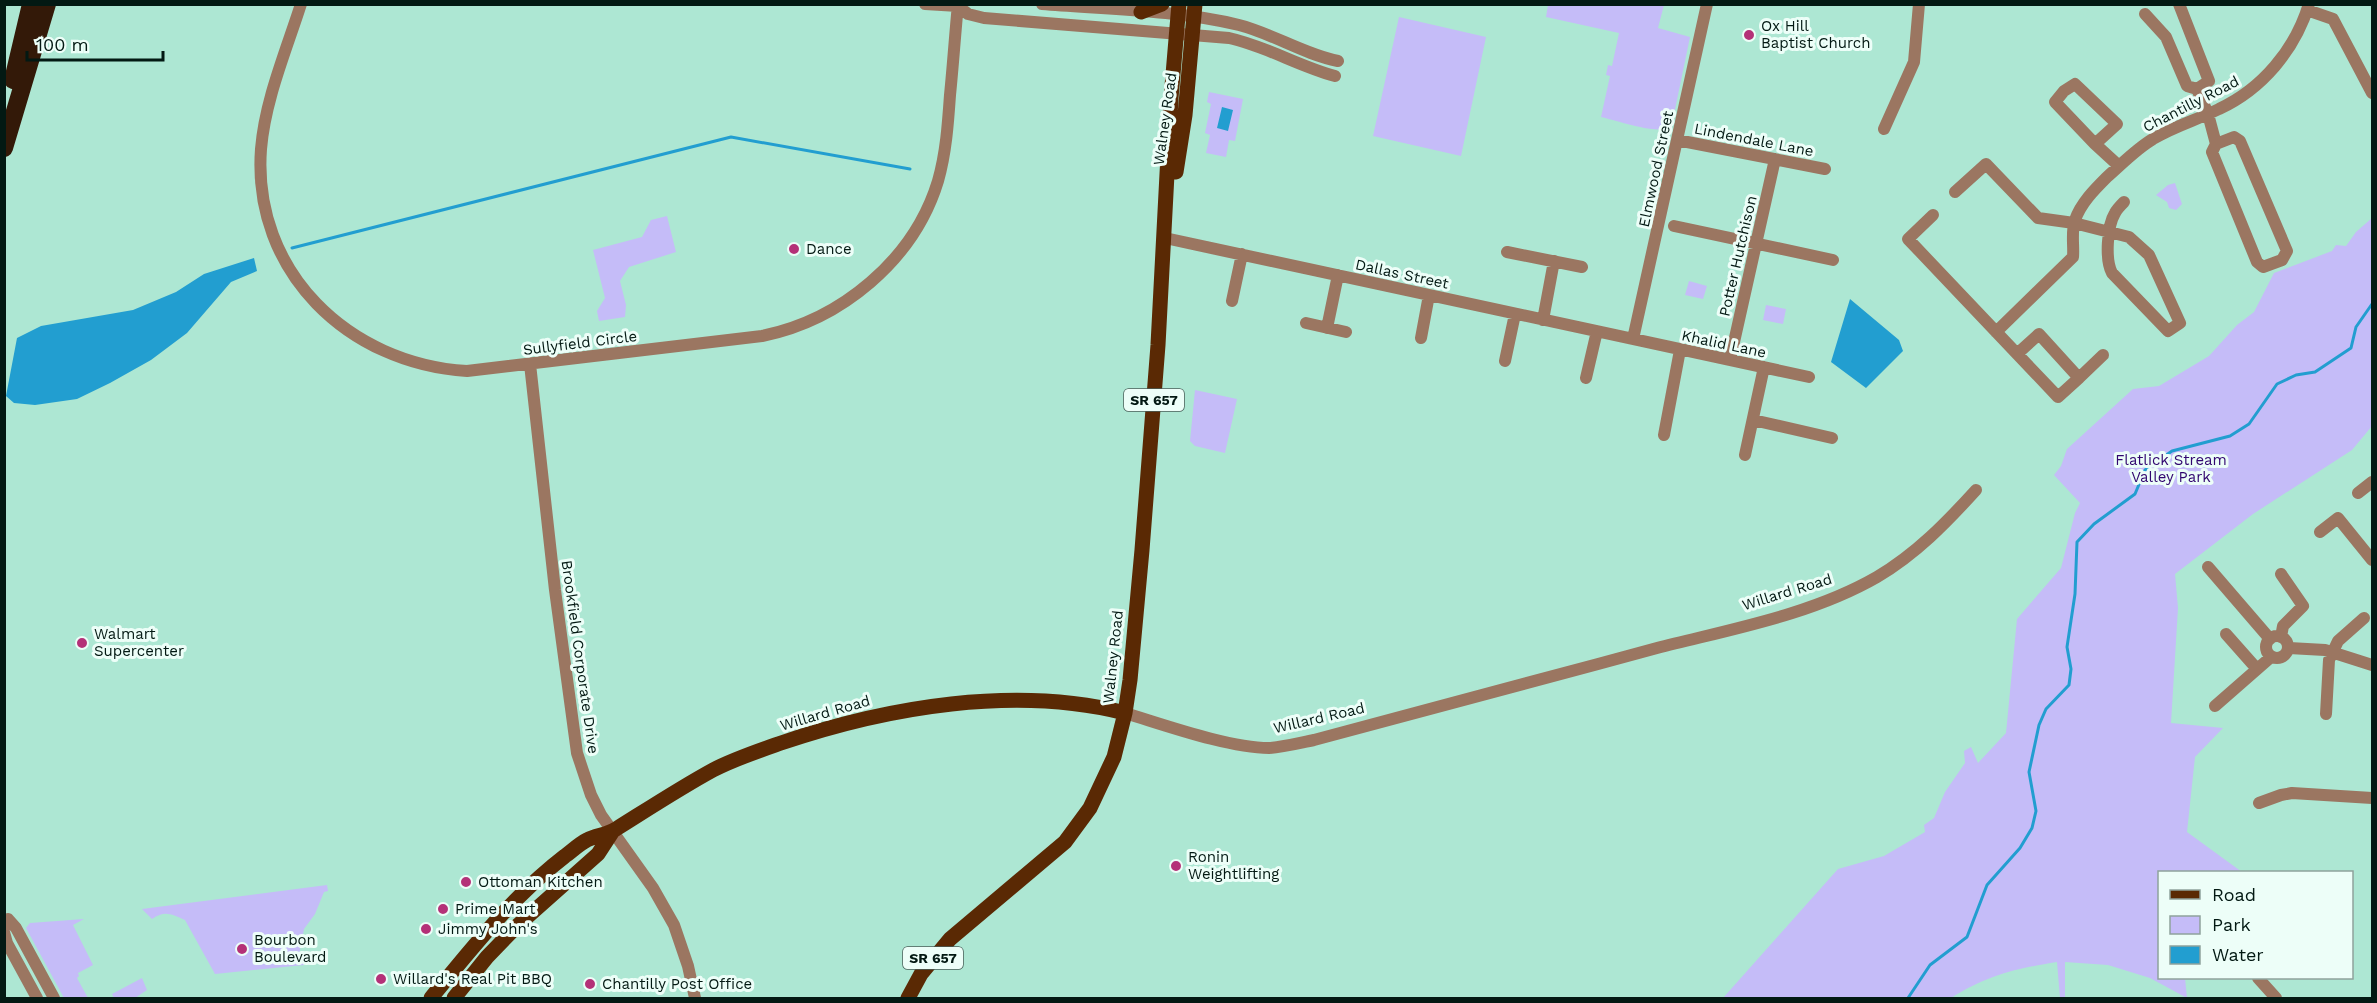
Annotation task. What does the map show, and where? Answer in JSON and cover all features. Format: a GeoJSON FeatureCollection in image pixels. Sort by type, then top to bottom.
{"type":"FeatureCollection","features":[{"type":"Feature","properties":{"kind":"highway"},"geometry":{"type":"LineString","coordinates":[[4,120],[31,4]]}},
{"type":"Feature","properties":{"kind":"highway"},"geometry":{"type":"LineString","coordinates":[[4,148],[47,4]]}},
{"type":"Feature","properties":{"kind":"main road"},"geometry":{"type":"LineString","coordinates":[[1140,12],[1162,4]]}},
{"type":"Feature","properties":{"kind":"main road","name":"Walney Road"},"geometry":{"type":"LineString","coordinates":[[908,999],[921,974],[950,939],[1055,852],[1078,827],[1108,774],[1125,713],[1142,550],[1165,237],[1171,98],[1178,10]]}},
{"type":"Feature","properties":{"kind":"main road","name":"Walney Road"},"geometry":{"type":"LineString","coordinates":[[1165,237],[1185,115],[1195,11]]}},
{"type":"Feature","properties":{"kind":"main road","name":"Willard Road"},"geometry":{"type":"LineString","coordinates":[[431,999],[477,942],[555,864],[587,840],[613,831],[714,770],[807,734],[918,709],[996,702],[1095,705],[1125,713]]}},
{"type":"Feature","properties":{"kind":"main road","name":"Willard Road"},"geometry":{"type":"LineString","coordinates":[[454,999],[487,957],[517,926],[598,854],[613,831]]}},
{"type":"Feature","properties":{"kind":"street","name":"Sullyfield Circle"},"geometry":{"type":"LineString","coordinates":[[301,4],[269,104],[261,152],[262,184],[268,215],[278,245],[292,273],[310,298],[338,324],[368,345],[395,357],[423,366],[452,370],[481,370],[773,334],[815,319],[870,283],[897,255],[918,225],[938,182],[946,144],[959,5]]}},
{"type":"Feature","properties":{"kind":"street"},"geometry":{"type":"LineString","coordinates":[[925,4],[959,5],[968,14],[984,18],[1176,34],[1216,35],[1245,41],[1306,67],[1335,76]]}},
{"type":"Feature","properties":{"kind":"street"},"geometry":{"type":"LineString","coordinates":[[1042,4],[1140,12],[1195,11],[1266,33],[1306,53],[1338,61]]}},
{"type":"Feature","properties":{"kind":"street","name":"Elmwood Street"},"geometry":{"type":"LineString","coordinates":[[1633,339],[1707,4]]}},
{"type":"Feature","properties":{"kind":"street"},"geometry":{"type":"LineString","coordinates":[[1884,129],[1914,62],[1919,4]]}},
{"type":"Feature","properties":{"kind":"street"},"geometry":{"type":"LineString","coordinates":[[2179,4],[2209,81],[2197,89]]}},
{"type":"Feature","properties":{"kind":"street"},"geometry":{"type":"LineString","coordinates":[[2308,7],[2333,19],[2373,93]]}},
{"type":"Feature","properties":{"kind":"street","name":"Chantilly Road"},"geometry":{"type":"LineString","coordinates":[[1996,332],[2073,257],[2074,223],[2086,199],[2150,140],[2171,128],[2233,102],[2266,77],[2293,42],[2308,7]]}},
{"type":"Feature","properties":{"kind":"street"},"geometry":{"type":"LineString","coordinates":[[2145,14],[2166,37],[2187,86],[2197,89],[2208,114],[2216,144],[2212,152],[2257,262],[2263,267],[2282,260],[2287,251],[2240,141],[2234,137],[2216,144]]}},
{"type":"Feature","properties":{"kind":"street"},"geometry":{"type":"LineString","coordinates":[[2095,144],[2117,124],[2075,84],[2064,91],[2055,102],[2095,144],[2120,166]]}},
{"type":"Feature","properties":{"kind":"street","name":"Lindendale Lane"},"geometry":{"type":"LineString","coordinates":[[1677,140],[1825,169]]}},
{"type":"Feature","properties":{"kind":"street","name":"Potter Hutchison"},"geometry":{"type":"LineString","coordinates":[[1730,360],[1775,159]]}},
{"type":"Feature","properties":{"kind":"street"},"geometry":{"type":"LineString","coordinates":[[1955,192],[1986,164],[2038,218],[2074,223],[2110,231],[2129,237],[2149,255],[2180,323],[2168,331],[2112,273],[2107,264],[2110,231],[2114,213],[2124,202]]}},
{"type":"Feature","properties":{"kind":"street"},"geometry":{"type":"LineString","coordinates":[[1933,215],[1908,239],[2058,398],[2103,355]]}},
{"type":"Feature","properties":{"kind":"street"},"geometry":{"type":"LineString","coordinates":[[1674,226],[1833,260]]}},
{"type":"Feature","properties":{"kind":"street","name":"Dallas Street"},"geometry":{"type":"LineString","coordinates":[[1165,237],[1633,339]]}},
{"type":"Feature","properties":{"kind":"street"},"geometry":{"type":"LineString","coordinates":[[1507,252],[1582,267]]}},
{"type":"Feature","properties":{"kind":"street"},"geometry":{"type":"LineString","coordinates":[[1232,301],[1242,254]]}},
{"type":"Feature","properties":{"kind":"street"},"geometry":{"type":"LineString","coordinates":[[1543,320],[1554,261]]}},
{"type":"Feature","properties":{"kind":"street"},"geometry":{"type":"LineString","coordinates":[[1327,328],[1338,275]]}},
{"type":"Feature","properties":{"kind":"street"},"geometry":{"type":"LineString","coordinates":[[1421,338],[1429,295]]}},
{"type":"Feature","properties":{"kind":"street"},"geometry":{"type":"LineString","coordinates":[[1505,361],[1515,314]]}},
{"type":"Feature","properties":{"kind":"street"},"geometry":{"type":"LineString","coordinates":[[1306,323],[1346,332]]}},
{"type":"Feature","properties":{"kind":"street"},"geometry":{"type":"LineString","coordinates":[[1586,378],[1597,332]]}},
{"type":"Feature","properties":{"kind":"street"},"geometry":{"type":"LineString","coordinates":[[2017,354],[2039,334],[2079,378]]}},
{"type":"Feature","properties":{"kind":"street","name":"Khalid Lane"},"geometry":{"type":"LineString","coordinates":[[1633,339],[1809,377]]}},
{"type":"Feature","properties":{"kind":"street"},"geometry":{"type":"LineString","coordinates":[[1664,435],[1680,350]]}},
{"type":"Feature","properties":{"kind":"street","name":"Brookfield Corporate Drive"},"geometry":{"type":"LineString","coordinates":[[531,364],[555,590],[577,753],[591,795],[668,913],[684,952],[695,999]]}},
{"type":"Feature","properties":{"kind":"street"},"geometry":{"type":"LineString","coordinates":[[1745,455],[1764,367]]}},
{"type":"Feature","properties":{"kind":"street"},"geometry":{"type":"LineString","coordinates":[[1753,420],[1832,438]]}},
{"type":"Feature","properties":{"kind":"street"},"geometry":{"type":"LineString","coordinates":[[2358,493],[2373,482]]}},
{"type":"Feature","properties":{"kind":"street","name":"Willard Road"},"geometry":{"type":"LineString","coordinates":[[1125,713],[1203,735],[1254,746],[1279,747],[1314,740],[1710,634],[1831,599],[1876,578],[1910,555],[1940,528],[1976,490]]}},
{"type":"Feature","properties":{"kind":"street"},"geometry":{"type":"LineString","coordinates":[[2320,532],[2338,518],[2373,560]]}},
{"type":"Feature","properties":{"kind":"street"},"geometry":{"type":"LineString","coordinates":[[2208,567],[2275,638],[2287,641],[2289,648],[2283,657],[2271,657],[2215,706]]}},
{"type":"Feature","properties":{"kind":"street"},"geometry":{"type":"LineString","coordinates":[[2271,657],[2266,648],[2303,606],[2281,574]]}},
{"type":"Feature","properties":{"kind":"street"},"geometry":{"type":"LineString","coordinates":[[2326,714],[2329,660],[2338,641],[2364,618]]}},
{"type":"Feature","properties":{"kind":"street"},"geometry":{"type":"LineString","coordinates":[[2226,634],[2257,669]]}},
{"type":"Feature","properties":{"kind":"street"},"geometry":{"type":"LineString","coordinates":[[2289,648],[2333,652],[2373,665]]}},
{"type":"Feature","properties":{"kind":"street"},"geometry":{"type":"LineString","coordinates":[[2259,803],[2292,793],[2373,798]]}},
{"type":"Feature","properties":{"kind":"street"},"geometry":{"type":"LineString","coordinates":[[4,926],[8,919],[16,928],[54,999]]}},
{"type":"Feature","properties":{"kind":"street"},"geometry":{"type":"LineString","coordinates":[[4,932],[7,943],[37,999]]}},
{"type":"Feature","properties":{"kind":"street"},"geometry":{"type":"LineString","coordinates":[[2259,979],[2276,999]]}},
{"type":"Feature","properties":{"kind":"green space"},"geometry":{"type":"Polygon","coordinates":[[[1548,5],[1664,5],[1658,28],[1690,37],[1673,119],[1668,125],[1662,129],[1650,129],[1601,117],[1610,76],[1606,75],[1608,65],[1612,66],[1619,33],[1546,17],[1548,5]]]}},
{"type":"Feature","properties":{"kind":"green space"},"geometry":{"type":"Polygon","coordinates":[[[1399,17],[1486,37],[1461,156],[1373,136],[1399,17]]]}},
{"type":"Feature","properties":{"kind":"green space"},"geometry":{"type":"Polygon","coordinates":[[[1209,92],[1243,99],[1235,141],[1229,140],[1226,157],[1206,153],[1210,135],[1205,133],[1211,104],[1207,102],[1209,92]]]}},
{"type":"Feature","properties":{"kind":"green space"},"geometry":{"type":"Polygon","coordinates":[[[2175,183],[2182,204],[2176,210],[2169,208],[2167,202],[2156,195],[2168,185],[2175,183]]]}},
{"type":"Feature","properties":{"kind":"green space"},"geometry":{"type":"Polygon","coordinates":[[[667,216],[676,252],[629,267],[620,281],[626,305],[625,317],[599,321],[597,311],[605,298],[593,250],[642,237],[651,220],[667,216]]]}},
{"type":"Feature","properties":{"kind":"green space","name":"Flatlick Stream Valley Park"},"geometry":{"type":"Polygon","coordinates":[[[2372,218],[2372,426],[2352,450],[2253,514],[2175,574],[2178,608],[2171,723],[2223,728],[2195,757],[2187,832],[2241,871],[2158,871],[2158,979],[2185,979],[2187,998],[2150,978],[2108,965],[2065,962],[2065,998],[2060,998],[2057,962],[2002,974],[1951,998],[1723,998],[1838,869],[1884,856],[1925,832],[1924,825],[1934,818],[1945,792],[1965,763],[1964,751],[1971,747],[1978,763],[2006,733],[2017,619],[2061,568],[2075,513],[2080,503],[2054,475],[2061,466],[2067,449],[2133,389],[2159,386],[2209,356],[2237,325],[2254,312],[2274,273],[2332,251],[2336,245],[2346,246],[2356,232],[2372,218]]]}},
{"type":"Feature","properties":{"kind":"green space"},"geometry":{"type":"Polygon","coordinates":[[[1689,281],[1707,286],[1703,299],[1685,295],[1689,281]]]}},
{"type":"Feature","properties":{"kind":"green space"},"geometry":{"type":"Polygon","coordinates":[[[1766,305],[1786,309],[1783,324],[1763,320],[1766,305]]]}},
{"type":"Feature","properties":{"kind":"green space"},"geometry":{"type":"Polygon","coordinates":[[[1195,390],[1237,399],[1225,453],[1195,446],[1190,441],[1195,390]]]}},
{"type":"Feature","properties":{"kind":"green space"},"geometry":{"type":"Polygon","coordinates":[[[327,885],[328,891],[324,892],[315,914],[304,929],[298,960],[303,960],[304,965],[215,974],[185,920],[168,914],[152,919],[142,909],[327,885]]]}},
{"type":"Feature","properties":{"kind":"green space"},"geometry":{"type":"Polygon","coordinates":[[[84,919],[73,925],[93,965],[78,973],[77,978],[88,998],[64,998],[26,928],[30,923],[84,919]]]}},
{"type":"Feature","properties":{"kind":"green space"},"geometry":{"type":"Polygon","coordinates":[[[142,978],[147,990],[135,998],[114,998],[112,994],[142,978]]]}},
{"type":"Feature","properties":{"kind":"water"},"geometry":{"type":"Polygon","coordinates":[[[1222,107],[1233,110],[1228,131],[1217,128],[1222,107]]]}},
{"type":"Feature","properties":{"kind":"water"},"geometry":{"type":"Polygon","coordinates":[[[254,258],[257,271],[231,282],[187,333],[151,360],[110,383],[77,399],[35,405],[14,403],[6,396],[17,338],[41,326],[133,310],[176,292],[204,274],[254,258]]]}},
{"type":"Feature","properties":{"kind":"water"},"geometry":{"type":"Polygon","coordinates":[[[1850,299],[1899,340],[1903,351],[1866,388],[1831,362],[1850,299]]]}},
{"type":"Feature","properties":{"kind":"waterway"},"geometry":{"type":"LineString","coordinates":[[292,248],[731,137],[910,169]]}},
{"type":"Feature","properties":{"kind":"waterway"},"geometry":{"type":"LineString","coordinates":[[1908,998],[1930,965],[1967,937],[1987,885],[2020,848],[2032,828],[2036,811],[2029,772],[2039,725],[2046,709],[2069,685],[2071,669],[2067,647],[2075,594],[2077,542],[2094,524],[2135,494],[2145,470],[2172,451],[2230,436],[2249,424],[2277,384],[2296,375],[2315,372],[2351,348],[2356,327],[2372,304]]}},
{"type":"Feature","properties":{"kind":"place","name":"Ox Hill Baptist Church"},"geometry":{"type":"Point","coordinates":[1749,35]}},
{"type":"Feature","properties":{"kind":"place","name":"Dance"},"geometry":{"type":"Point","coordinates":[794,249]}},
{"type":"Feature","properties":{"kind":"place","name":"Walmart Supercenter"},"geometry":{"type":"Point","coordinates":[82,643]}},
{"type":"Feature","properties":{"kind":"place","name":"Ronin Weightlifting"},"geometry":{"type":"Point","coordinates":[1176,866]}},
{"type":"Feature","properties":{"kind":"place","name":"Ottoman Kitchen"},"geometry":{"type":"Point","coordinates":[466,882]}},
{"type":"Feature","properties":{"kind":"place","name":"Prime Mart"},"geometry":{"type":"Point","coordinates":[443,909]}},
{"type":"Feature","properties":{"kind":"place","name":"Jimmy John's"},"geometry":{"type":"Point","coordinates":[426,929]}},
{"type":"Feature","properties":{"kind":"place","name":"Bourbon Boulevard"},"geometry":{"type":"Point","coordinates":[242,949]}},
{"type":"Feature","properties":{"kind":"place","name":"Willard's Real Pit BBQ"},"geometry":{"type":"Point","coordinates":[381,979]}},
{"type":"Feature","properties":{"kind":"place","name":"Chantilly Post Office"},"geometry":{"type":"Point","coordinates":[590,984]}}]}
